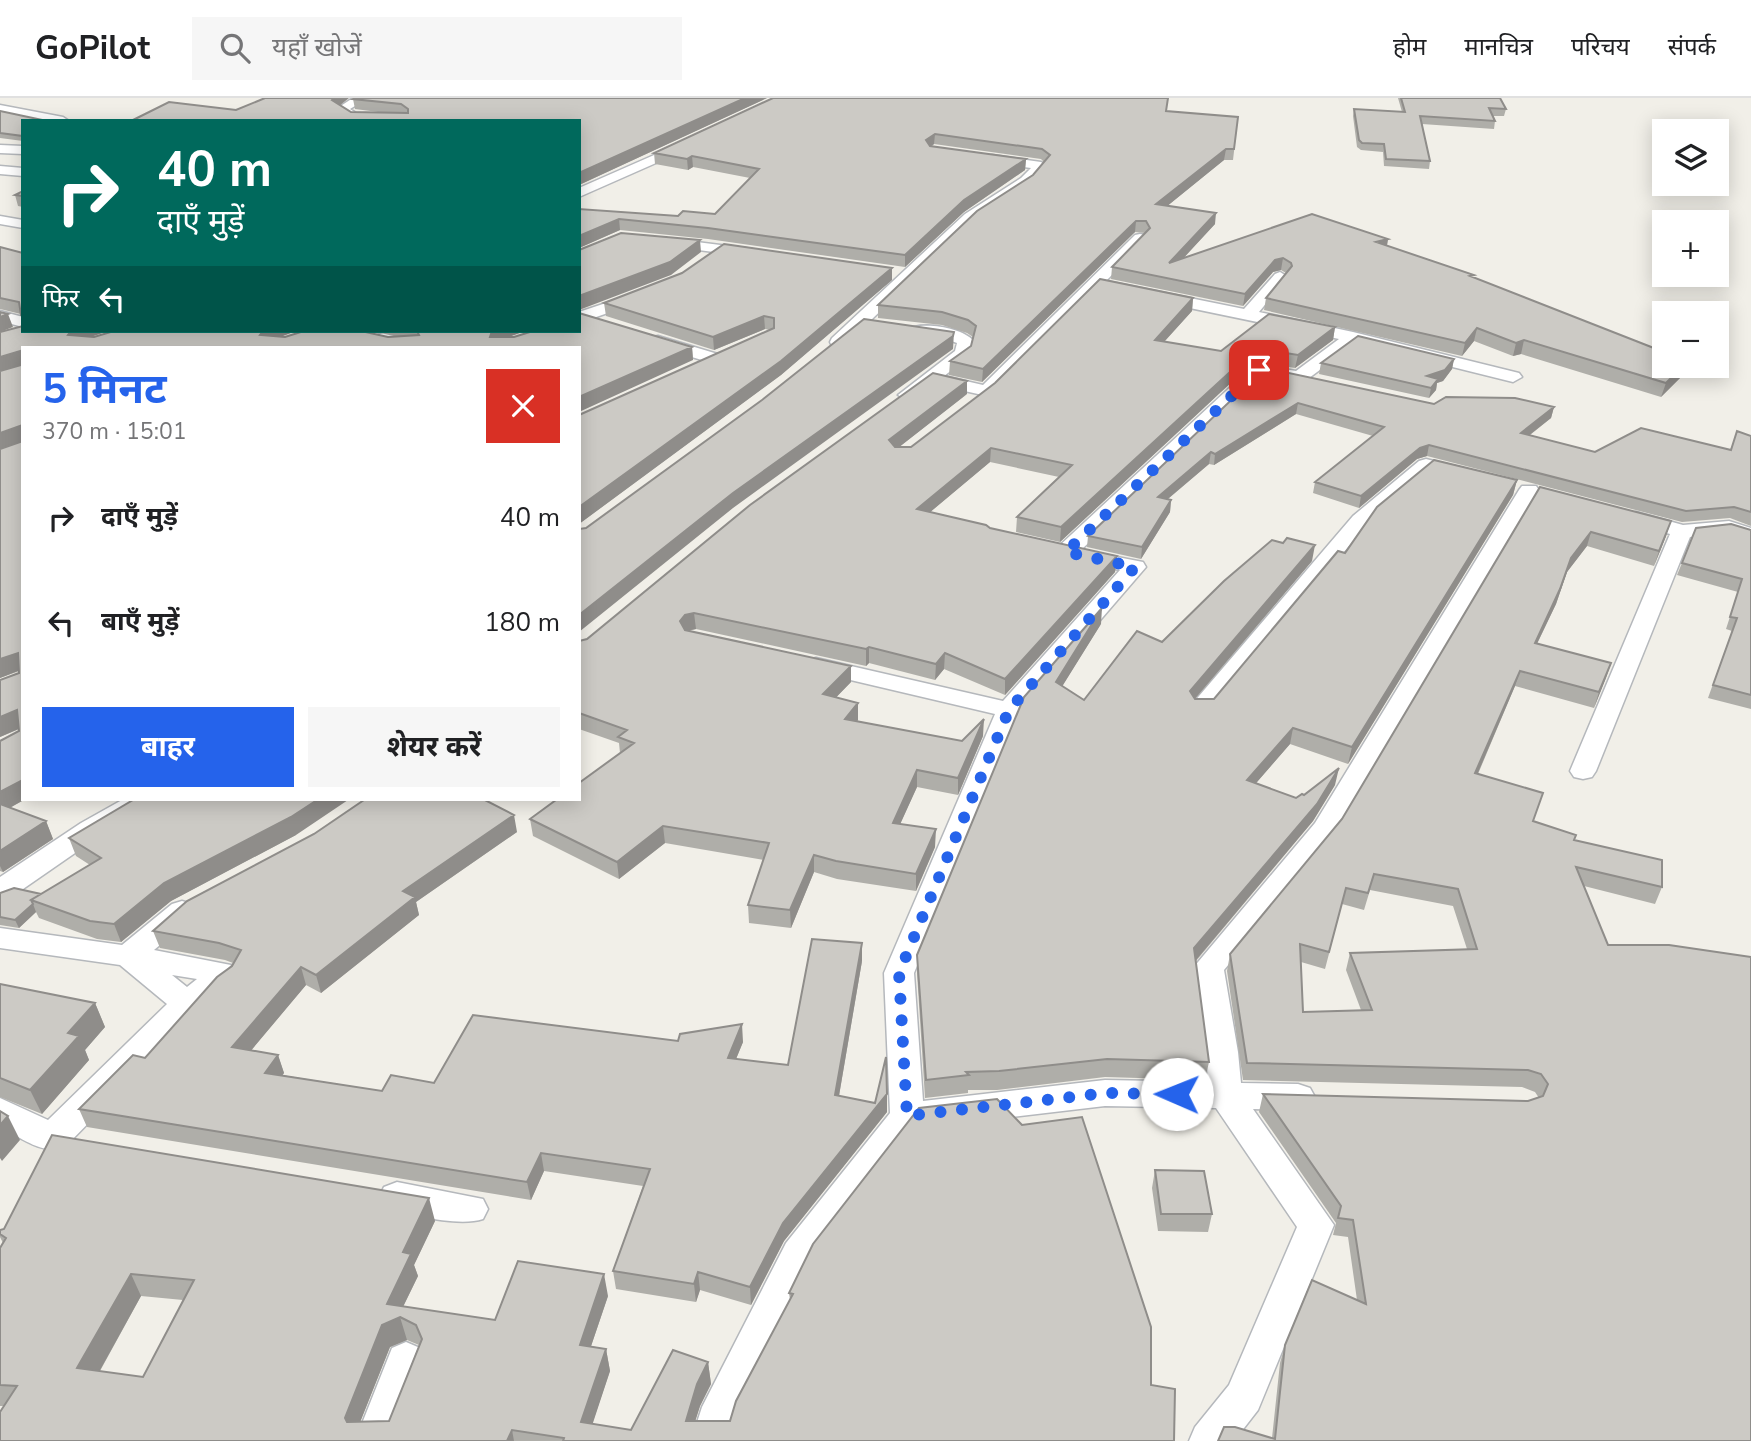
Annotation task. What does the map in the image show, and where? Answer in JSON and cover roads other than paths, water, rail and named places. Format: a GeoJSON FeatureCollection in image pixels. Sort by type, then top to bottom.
{"type":"FeatureCollection","features":[{"type":"Feature","properties":{"kind":"street"},"geometry":{"type":"LineString","coordinates":[[362,98],[342,109],[353,116],[382,119]]}},
{"type":"Feature","properties":{"kind":"street"},"geometry":{"type":"LineString","coordinates":[[0,109],[52,119]]}},
{"type":"Feature","properties":{"kind":"street"},"geometry":{"type":"LineString","coordinates":[[581,192],[704,136]]}},
{"type":"Feature","properties":{"kind":"street"},"geometry":{"type":"LineString","coordinates":[[0,149],[21,150]]}},
{"type":"Feature","properties":{"kind":"street"},"geometry":{"type":"LineString","coordinates":[[828,349],[859,324],[903,274],[970,217],[1026,181],[1041,166],[974,157]]}},
{"type":"Feature","properties":{"kind":"street"},"geometry":{"type":"LineString","coordinates":[[0,170],[21,172]]}},
{"type":"Feature","properties":{"kind":"street"},"geometry":{"type":"LineString","coordinates":[[581,177],[607,182]]}},
{"type":"Feature","properties":{"kind":"street"},"geometry":{"type":"LineString","coordinates":[[0,211],[21,211]]}},
{"type":"Feature","properties":{"kind":"street"},"geometry":{"type":"LineString","coordinates":[[0,220],[21,223]]}},
{"type":"Feature","properties":{"kind":"street"},"geometry":{"type":"LineString","coordinates":[[965,407],[987,391],[1140,237]]}},
{"type":"Feature","properties":{"kind":"street"},"geometry":{"type":"LineString","coordinates":[[645,240],[762,254]]}},
{"type":"Feature","properties":{"kind":"street"},"geometry":{"type":"LineString","coordinates":[[701,264],[721,248]]}},
{"type":"Feature","properties":{"kind":"street"},"geometry":{"type":"LineString","coordinates":[[1249,314],[1280,278]]}},
{"type":"Feature","properties":{"kind":"street"},"geometry":{"type":"LineString","coordinates":[[1094,283],[1353,337],[1513,377]]}},
{"type":"Feature","properties":{"kind":"street"},"geometry":{"type":"LineString","coordinates":[[581,317],[655,290]]}},
{"type":"Feature","properties":{"kind":"street"},"geometry":{"type":"LineString","coordinates":[[0,316],[20,329]]}},
{"type":"Feature","properties":{"kind":"street"},"geometry":{"type":"LineString","coordinates":[[581,317],[609,325]]}},
{"type":"Feature","properties":{"kind":"street"},"geometry":{"type":"LineString","coordinates":[[859,324],[949,334],[966,341],[963,353],[886,410]]}},
{"type":"Feature","properties":{"kind":"street"},"geometry":{"type":"LineString","coordinates":[[357,341],[382,339],[398,333]]}},
{"type":"Feature","properties":{"kind":"street"},"geometry":{"type":"LineString","coordinates":[[636,334],[715,359]]}},
{"type":"Feature","properties":{"kind":"street"},"geometry":{"type":"LineString","coordinates":[[1298,376],[1353,337]]}},
{"type":"Feature","properties":{"kind":"street"},"geometry":{"type":"LineString","coordinates":[[382,339],[405,346]]}},
{"type":"Feature","properties":{"kind":"street"},"geometry":{"type":"LineString","coordinates":[[692,369],[735,350]]}},
{"type":"Feature","properties":{"kind":"street"},"geometry":{"type":"LineString","coordinates":[[1066,552],[1259,370],[1325,383]]}},
{"type":"Feature","properties":{"kind":"street"},"geometry":{"type":"LineString","coordinates":[[931,378],[987,391]]}},
{"type":"Feature","properties":{"kind":"street"},"geometry":{"type":"LineString","coordinates":[[1202,708],[1360,520],[1426,465],[1477,477]]}},
{"type":"Feature","properties":{"kind":"street"},"geometry":{"type":"LineString","coordinates":[[1209,1441],[1244,1397],[1316,1225],[1225,1095],[1222,1052],[1208,968],[1326,828],[1529,490]]}},
{"type":"Feature","properties":{"kind":"street"},"geometry":{"type":"LineString","coordinates":[[1729,527],[1751,512]]}},
{"type":"Feature","properties":{"kind":"street"},"geometry":{"type":"LineString","coordinates":[[1618,514],[1682,531],[1729,527],[1751,536]]}},
{"type":"Feature","properties":{"kind":"street"},"geometry":{"type":"LineString","coordinates":[[1583,771],[1682,531]]}},
{"type":"Feature","properties":{"kind":"street"},"geometry":{"type":"LineString","coordinates":[[711,1441],[716,1420],[799,1254],[907,1116],[899,973],[1009,710],[1135,567],[1043,547]]}},
{"type":"Feature","properties":{"kind":"street"},"geometry":{"type":"LineString","coordinates":[[787,659],[1009,710]]}},
{"type":"Feature","properties":{"kind":"street"},"geometry":{"type":"LineString","coordinates":[[0,891],[91,829],[140,801]]}},
{"type":"Feature","properties":{"kind":"street"},"geometry":{"type":"LineString","coordinates":[[128,956],[182,910],[205,898]]}},
{"type":"Feature","properties":{"kind":"street"},"geometry":{"type":"LineString","coordinates":[[0,938],[128,956],[225,974],[187,1003],[52,1138],[35,1171]]}},
{"type":"Feature","properties":{"kind":"street"},"geometry":{"type":"LineString","coordinates":[[128,956],[187,1003]]}},
{"type":"Feature","properties":{"kind":"street"},"geometry":{"type":"LineString","coordinates":[[907,1116],[1105,1093],[1333,1098]]}},
{"type":"Feature","properties":{"kind":"street"},"geometry":{"type":"LineString","coordinates":[[0,1111],[52,1138],[93,1145]]}},
{"type":"Feature","properties":{"kind":"street"},"geometry":{"type":"LineString","coordinates":[[362,1191],[470,1209]]}},
{"type":"Feature","properties":{"kind":"street"},"geometry":{"type":"LineString","coordinates":[[375,1441],[407,1360]]}}]}
